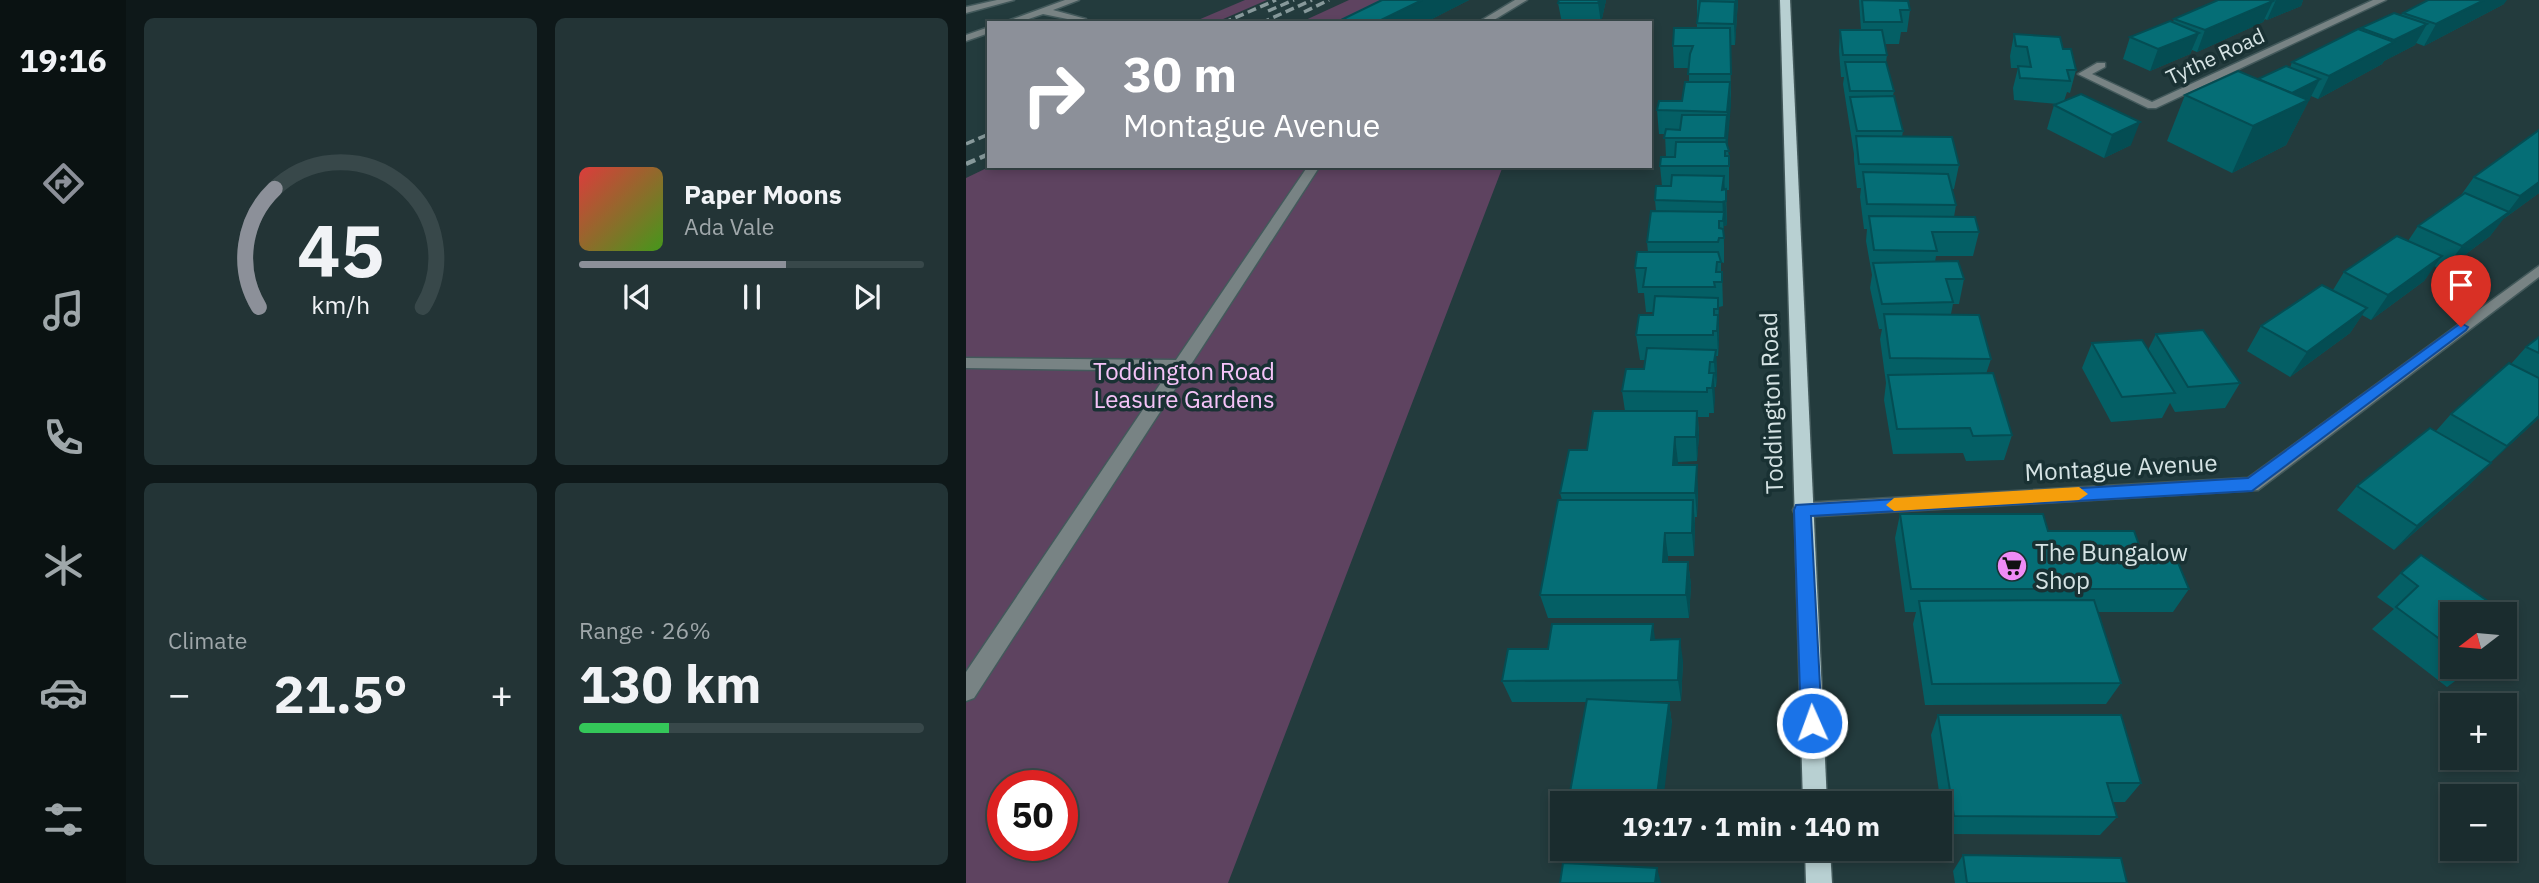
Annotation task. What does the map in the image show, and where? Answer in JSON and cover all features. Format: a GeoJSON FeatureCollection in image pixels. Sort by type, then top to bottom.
{"type":"FeatureCollection","features":[{"type":"Feature","properties":{"kind":"main road","name":"Toddington Road"},"geometry":{"type":"LineString","coordinates":[[1785,0],[1814,791]]}},
{"type":"Feature","properties":{"kind":"main road"},"geometry":{"type":"LineString","coordinates":[[1818,861],[1819,883]]}},
{"type":"Feature","properties":{"kind":"street"},"geometry":{"type":"LineString","coordinates":[[966,10],[1009,0]]}},
{"type":"Feature","properties":{"kind":"street"},"geometry":{"type":"LineString","coordinates":[[1012,21],[1074,0]]}},
{"type":"Feature","properties":{"kind":"street"},"geometry":{"type":"LineString","coordinates":[[1485,21],[1522,0]]}},
{"type":"Feature","properties":{"kind":"street","name":"Tythe Road"},"geometry":{"type":"LineString","coordinates":[[2101,65],[2083,74],[2152,106],[2381,0]]}},
{"type":"Feature","properties":{"kind":"street"},"geometry":{"type":"LineString","coordinates":[[1040,10],[1079,21]]}},
{"type":"Feature","properties":{"kind":"street"},"geometry":{"type":"LineString","coordinates":[[966,38],[987,31]]}},
{"type":"Feature","properties":{"kind":"street"},"geometry":{"type":"LineString","coordinates":[[966,38],[987,45]]}},
{"type":"Feature","properties":{"kind":"street"},"geometry":{"type":"LineString","coordinates":[[966,691],[1313,168]]}},
{"type":"Feature","properties":{"kind":"street","name":"Montague Avenue"},"geometry":{"type":"LineString","coordinates":[[1802,510],[2252,485],[2539,270]]}},
{"type":"Feature","properties":{"kind":"street"},"geometry":{"type":"LineString","coordinates":[[966,363],[1181,366]]}},
{"type":"Feature","properties":{"kind":"green space"},"geometry":{"type":"Polygon","coordinates":[[[1245,0],[1267,0],[1219,21],[1196,21],[1245,0]]]}},
{"type":"Feature","properties":{"kind":"green space"},"geometry":{"type":"Polygon","coordinates":[[[1349,0],[1383,0],[1339,21],[1303,21],[1349,0]]]}},
{"type":"Feature","properties":{"kind":"green space","name":"Toddington Road Leasure Gardens"},"geometry":{"type":"Polygon","coordinates":[[[987,168],[1502,168],[1228,883],[966,883],[966,178],[987,168]]]}},
{"type":"Feature","properties":{"kind":"building"},"geometry":{"type":"Polygon","coordinates":[[[1382,0],[1422,0],[1379,21],[1343,19],[1382,0]]]}},
{"type":"Feature","properties":{"kind":"building"},"geometry":{"type":"Polygon","coordinates":[[[1559,0],[1599,0],[1598,3],[1558,3],[1559,0]]]}},
{"type":"Feature","properties":{"kind":"building"},"geometry":{"type":"Polygon","coordinates":[[[1862,0],[1908,1],[1910,10],[1900,10],[1902,22],[1864,22],[1862,0]]]}},
{"type":"Feature","properties":{"kind":"building"},"geometry":{"type":"Polygon","coordinates":[[[2218,0],[2273,1],[2205,30],[2174,19],[2218,0]]]}},
{"type":"Feature","properties":{"kind":"building"},"geometry":{"type":"Polygon","coordinates":[[[2428,0],[2484,0],[2436,24],[2403,13],[2428,0]]]}},
{"type":"Feature","properties":{"kind":"building"},"geometry":{"type":"Polygon","coordinates":[[[1700,1],[1735,2],[1734,24],[1697,23],[1700,1]]]}},
{"type":"Feature","properties":{"kind":"building"},"geometry":{"type":"Polygon","coordinates":[[[2394,13],[2427,24],[2394,40],[2361,28],[2394,13]]]}},
{"type":"Feature","properties":{"kind":"building"},"geometry":{"type":"Polygon","coordinates":[[[2170,21],[2199,33],[2158,49],[2130,37],[2170,21]]]}},
{"type":"Feature","properties":{"kind":"building"},"geometry":{"type":"Polygon","coordinates":[[[1674,28],[1730,28],[1731,74],[1688,74],[1693,46],[1673,46],[1674,28]]]}},
{"type":"Feature","properties":{"kind":"building"},"geometry":{"type":"Polygon","coordinates":[[[2358,29],[2394,42],[2329,76],[2292,62],[2358,29]]]}},
{"type":"Feature","properties":{"kind":"building"},"geometry":{"type":"Polygon","coordinates":[[[1840,30],[1882,30],[1887,55],[1843,55],[1840,30]]]}},
{"type":"Feature","properties":{"kind":"building"},"geometry":{"type":"Polygon","coordinates":[[[2014,34],[2060,37],[2063,49],[2071,49],[2076,70],[2067,70],[2070,81],[2020,78],[2018,66],[2031,67],[2027,47],[2016,46],[2014,34]]]}},
{"type":"Feature","properties":{"kind":"building"},"geometry":{"type":"Polygon","coordinates":[[[1845,62],[1886,62],[1894,91],[1850,91],[1845,62]]]}},
{"type":"Feature","properties":{"kind":"building"},"geometry":{"type":"Polygon","coordinates":[[[2286,66],[2320,79],[2292,93],[2258,79],[2286,66]]]}},
{"type":"Feature","properties":{"kind":"building"},"geometry":{"type":"Polygon","coordinates":[[[2238,71],[2308,100],[2253,126],[2185,95],[2238,71]]]}},
{"type":"Feature","properties":{"kind":"building"},"geometry":{"type":"Polygon","coordinates":[[[1685,82],[1730,82],[1727,112],[1657,110],[1659,101],[1682,101],[1685,82]]]}},
{"type":"Feature","properties":{"kind":"building"},"geometry":{"type":"Polygon","coordinates":[[[2081,94],[2140,122],[2112,135],[2054,105],[2081,94]]]}},
{"type":"Feature","properties":{"kind":"building"},"geometry":{"type":"Polygon","coordinates":[[[1894,96],[1903,131],[1857,131],[1850,97],[1894,96]]]}},
{"type":"Feature","properties":{"kind":"building"},"geometry":{"type":"Polygon","coordinates":[[[1682,115],[1727,115],[1725,138],[1664,138],[1666,129],[1680,130],[1682,115]]]}},
{"type":"Feature","properties":{"kind":"building"},"geometry":{"type":"Polygon","coordinates":[[[2539,130],[2539,182],[2520,196],[2474,177],[2539,130]]]}},
{"type":"Feature","properties":{"kind":"building"},"geometry":{"type":"Polygon","coordinates":[[[1856,136],[1952,137],[1959,165],[1859,164],[1856,136]]]}},
{"type":"Feature","properties":{"kind":"building"},"geometry":{"type":"Polygon","coordinates":[[[1676,142],[1726,142],[1729,151],[1725,151],[1725,156],[1729,156],[1729,166],[1660,166],[1661,157],[1675,157],[1676,142]]]}},
{"type":"Feature","properties":{"kind":"building"},"geometry":{"type":"Polygon","coordinates":[[[1863,172],[1948,174],[1956,205],[1867,204],[1863,172]]]}},
{"type":"Feature","properties":{"kind":"building"},"geometry":{"type":"Polygon","coordinates":[[[1672,175],[1724,176],[1722,190],[1726,189],[1726,201],[1655,200],[1656,186],[1671,186],[1672,175]]]}},
{"type":"Feature","properties":{"kind":"building"},"geometry":{"type":"Polygon","coordinates":[[[2465,193],[2509,212],[2462,246],[2418,226],[2465,193]]]}},
{"type":"Feature","properties":{"kind":"building"},"geometry":{"type":"Polygon","coordinates":[[[1651,211],[1724,212],[1719,228],[1723,229],[1724,238],[1719,238],[1718,242],[1647,242],[1651,211]]]}},
{"type":"Feature","properties":{"kind":"building"},"geometry":{"type":"Polygon","coordinates":[[[1869,216],[1975,217],[1979,232],[1932,232],[1937,251],[1874,250],[1869,216]]]}},
{"type":"Feature","properties":{"kind":"building"},"geometry":{"type":"Polygon","coordinates":[[[2397,236],[2442,256],[2388,295],[2344,272],[2397,236]]]}},
{"type":"Feature","properties":{"kind":"building"},"geometry":{"type":"Polygon","coordinates":[[[1637,252],[1718,252],[1721,262],[1717,262],[1716,272],[1722,272],[1722,282],[1714,282],[1715,287],[1643,287],[1646,268],[1635,268],[1637,252]]]}},
{"type":"Feature","properties":{"kind":"building"},"geometry":{"type":"Polygon","coordinates":[[[1958,261],[1964,279],[1946,279],[1953,302],[1882,304],[1873,263],[1958,261]]]}},
{"type":"Feature","properties":{"kind":"building"},"geometry":{"type":"Polygon","coordinates":[[[2322,285],[2367,308],[2307,352],[2261,326],[2322,285]]]}},
{"type":"Feature","properties":{"kind":"building"},"geometry":{"type":"Polygon","coordinates":[[[1655,296],[1718,298],[1718,309],[1714,309],[1714,315],[1718,315],[1717,331],[1713,331],[1713,335],[1636,335],[1639,315],[1653,315],[1655,296]]]}},
{"type":"Feature","properties":{"kind":"building"},"geometry":{"type":"Polygon","coordinates":[[[1884,314],[1979,315],[1991,359],[1890,358],[1884,314]]]}},
{"type":"Feature","properties":{"kind":"building"},"geometry":{"type":"Polygon","coordinates":[[[2203,330],[2240,383],[2188,387],[2156,334],[2203,330]]]}},
{"type":"Feature","properties":{"kind":"building"},"geometry":{"type":"Polygon","coordinates":[[[2539,337],[2539,353],[2526,347],[2539,337]]]}},
{"type":"Feature","properties":{"kind":"building"},"geometry":{"type":"Polygon","coordinates":[[[2142,340],[2175,393],[2122,397],[2092,343],[2142,340]]]}},
{"type":"Feature","properties":{"kind":"building"},"geometry":{"type":"Polygon","coordinates":[[[1647,348],[1716,350],[1714,362],[1710,362],[1709,373],[1714,373],[1712,388],[1707,388],[1707,392],[1622,391],[1626,369],[1644,369],[1647,348]]]}},
{"type":"Feature","properties":{"kind":"building"},"geometry":{"type":"Polygon","coordinates":[[[2509,363],[2539,378],[2539,416],[2507,446],[2451,414],[2509,363]]]}},
{"type":"Feature","properties":{"kind":"building"},"geometry":{"type":"Polygon","coordinates":[[[1993,373],[2012,435],[1973,436],[1970,428],[1897,429],[1888,375],[1993,373]]]}},
{"type":"Feature","properties":{"kind":"building"},"geometry":{"type":"Polygon","coordinates":[[[1593,411],[1697,411],[1696,437],[1675,437],[1673,465],[1697,465],[1695,493],[1560,493],[1569,450],[1587,450],[1593,411]]]}},
{"type":"Feature","properties":{"kind":"building"},"geometry":{"type":"Polygon","coordinates":[[[2430,428],[2491,463],[2417,526],[2357,486],[2430,428]]]}},
{"type":"Feature","properties":{"kind":"building"},"geometry":{"type":"Polygon","coordinates":[[[1558,500],[1693,500],[1692,533],[1665,533],[1664,546],[1663,562],[1688,562],[1686,595],[1540,595],[1558,500]]]}},
{"type":"Feature","properties":{"kind":"building"},"geometry":{"type":"Polygon","coordinates":[[[1900,514],[2043,514],[2048,531],[2134,531],[2142,553],[2174,553],[2189,589],[1911,589],[1900,514]]]}},
{"type":"Feature","properties":{"kind":"building"},"geometry":{"type":"Polygon","coordinates":[[[2421,555],[2489,602],[2440,602],[2440,639],[2396,607],[2418,586],[2401,573],[2421,555]]]}},
{"type":"Feature","properties":{"kind":"building"},"geometry":{"type":"Polygon","coordinates":[[[2094,600],[2121,683],[1932,684],[1919,601],[2094,600]]]}},
{"type":"Feature","properties":{"kind":"building"},"geometry":{"type":"Polygon","coordinates":[[[1552,624],[1653,624],[1651,640],[1680,639],[1678,680],[1502,681],[1508,649],[1548,649],[1552,624]]]}},
{"type":"Feature","properties":{"kind":"building"},"geometry":{"type":"Polygon","coordinates":[[[1587,699],[1669,703],[1658,791],[1570,791],[1587,699]]]}},
{"type":"Feature","properties":{"kind":"building"},"geometry":{"type":"Polygon","coordinates":[[[1938,715],[2121,715],[2141,783],[2107,783],[2117,817],[1954,816],[1938,715]]]}},
{"type":"Feature","properties":{"kind":"building"},"geometry":{"type":"Polygon","coordinates":[[[1963,855],[2121,858],[2127,883],[1967,883],[1963,855]]]}},
{"type":"Feature","properties":{"kind":"building"},"geometry":{"type":"Polygon","coordinates":[[[1563,863],[1657,868],[1655,883],[1560,883],[1563,863]]]}},
{"type":"Feature","properties":{"kind":"railway"},"geometry":{"type":"LineString","coordinates":[[1228,21],[1276,0]]}},
{"type":"Feature","properties":{"kind":"railway"},"geometry":{"type":"LineString","coordinates":[[1268,11],[1294,0]]}},
{"type":"Feature","properties":{"kind":"railway"},"geometry":{"type":"LineString","coordinates":[[1265,21],[1312,0]]}},
{"type":"Feature","properties":{"kind":"railway"},"geometry":{"type":"LineString","coordinates":[[1304,12],[1329,0]]}},
{"type":"Feature","properties":{"kind":"railway"},"geometry":{"type":"LineString","coordinates":[[966,144],[987,135]]}},
{"type":"Feature","properties":{"kind":"railway"},"geometry":{"type":"LineString","coordinates":[[966,164],[987,155]]}},
{"type":"Feature","properties":{"kind":"slow traffic"},"geometry":{"type":"LineString","coordinates":[[1894,505],[2079,494]]}},
{"type":"Feature","properties":{"kind":"place","name":"The Bungalow Shop"},"geometry":{"type":"Point","coordinates":[2012,566]}},
{"type":"Feature","properties":{"kind":"route"},"geometry":{"type":"LineString","coordinates":[[1812,723],[1802,510],[2252,485],[2461,327]]}}]}
